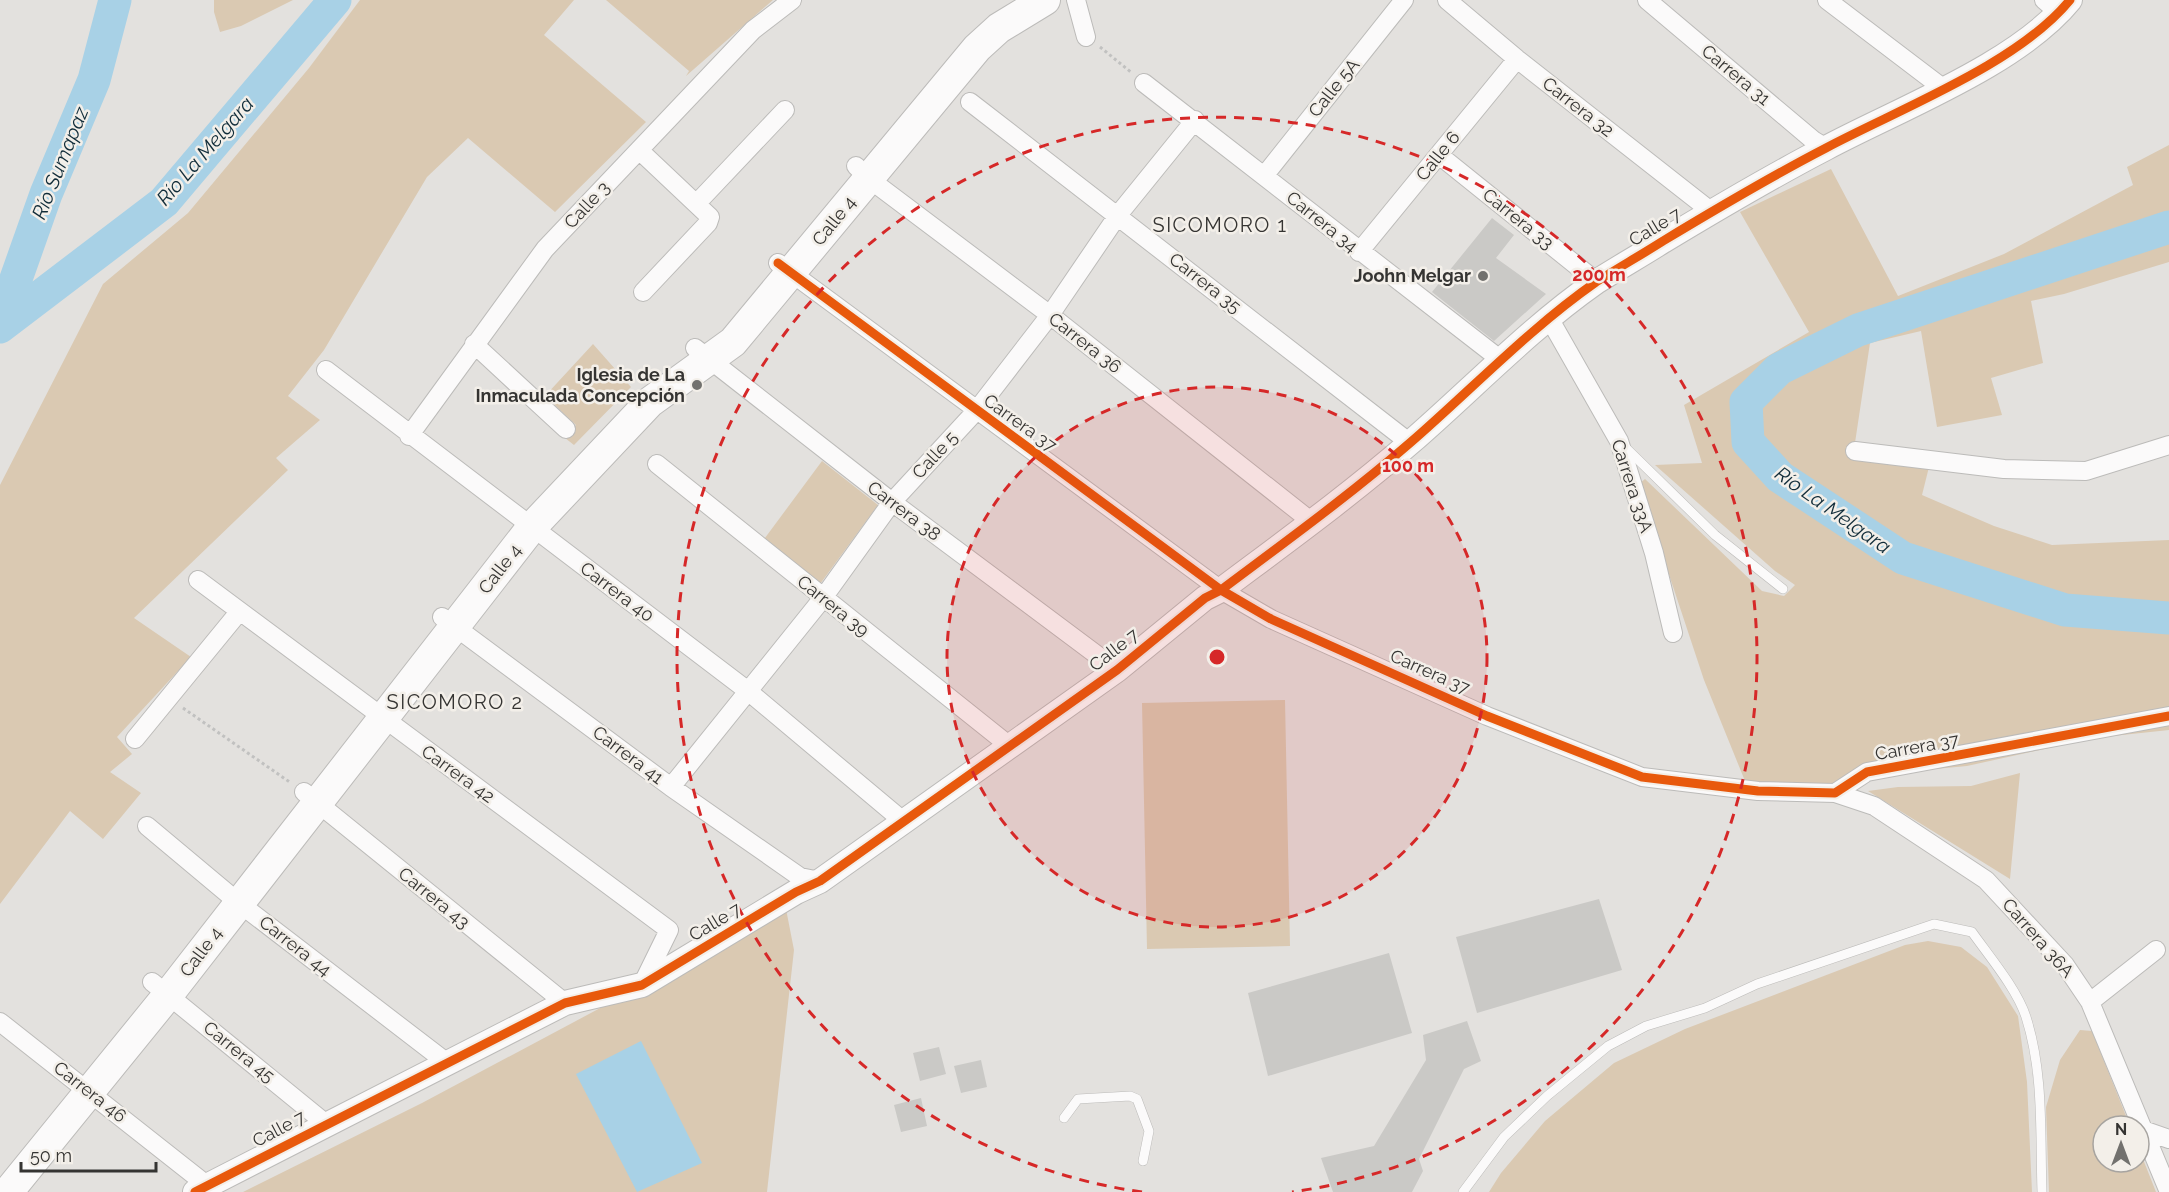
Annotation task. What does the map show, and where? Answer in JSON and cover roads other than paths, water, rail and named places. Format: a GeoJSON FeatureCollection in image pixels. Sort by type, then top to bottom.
{"type":"FeatureCollection","features":[{"type":"Feature","properties":{"kind":"main road","name":"Calle 4"},"geometry":{"type":"LineString","coordinates":[[0,1174],[81,1084],[160,988],[525,523],[702,354],[733,342],[785,268],[862,172],[977,48],[1024,3]]}},
{"type":"Feature","properties":{"kind":"main road","name":"Calle 4"},"geometry":{"type":"LineString","coordinates":[[8,1192],[81,1084]]}},
{"type":"Feature","properties":{"kind":"street","name":"Calle 3"},"geometry":{"type":"LineString","coordinates":[[409,435],[545,249],[753,30],[792,0]]}},
{"type":"Feature","properties":{"kind":"street"},"geometry":{"type":"LineString","coordinates":[[1076,0],[1086,37]]}},
{"type":"Feature","properties":{"kind":"street","name":"Calle 5A"},"geometry":{"type":"LineString","coordinates":[[1264,176],[1404,0]]}},
{"type":"Feature","properties":{"kind":"street","name":"Carrera 32"},"geometry":{"type":"LineString","coordinates":[[1446,0],[1517,60],[1706,207]]}},
{"type":"Feature","properties":{"kind":"street","name":"Carrera 31"},"geometry":{"type":"LineString","coordinates":[[1647,0],[1819,144]]}},
{"type":"Feature","properties":{"kind":"street"},"geometry":{"type":"LineString","coordinates":[[1827,0],[1939,85]]}},
{"type":"Feature","properties":{"kind":"street","name":"Calle 7"},"geometry":{"type":"LineString","coordinates":[[1496,356],[1539,308],[1706,207],[1819,144],[2010,51],[2057,4]]}},
{"type":"Feature","properties":{"kind":"street","name":"Calle 6"},"geometry":{"type":"LineString","coordinates":[[1359,252],[1517,60]]}},
{"type":"Feature","properties":{"kind":"street","name":"Carrera 34"},"geometry":{"type":"LineString","coordinates":[[1144,83],[1195,120],[1359,252],[1496,356]]}},
{"type":"Feature","properties":{"kind":"street","name":"Carrera 35"},"geometry":{"type":"LineString","coordinates":[[970,102],[1404,438]]}},
{"type":"Feature","properties":{"kind":"street"},"geometry":{"type":"LineString","coordinates":[[697,203],[785,110]]}},
{"type":"Feature","properties":{"kind":"street","name":"Calle 5"},"geometry":{"type":"LineString","coordinates":[[671,787],[823,598],[891,502],[976,411],[1050,315],[1118,215],[1195,120]]}},
{"type":"Feature","properties":{"kind":"street"},"geometry":{"type":"LineString","coordinates":[[639,150],[710,217],[708,223],[643,292]]}},
{"type":"Feature","properties":{"kind":"street","name":"Carrera 33"},"geometry":{"type":"LineString","coordinates":[[1439,155],[1592,278]]}},
{"type":"Feature","properties":{"kind":"street","name":"Carrera 36"},"geometry":{"type":"LineString","coordinates":[[862,172],[1050,315],[1308,519]]}},
{"type":"Feature","properties":{"kind":"street","name":"Carrera 37"},"geometry":{"type":"LineString","coordinates":[[785,268],[1213,591],[1487,716],[1642,777],[1758,791],[1835,793],[1867,772],[2169,716]]}},
{"type":"Feature","properties":{"kind":"street","name":"Calle 7"},"geometry":{"type":"LineString","coordinates":[[201,1189],[325,1123],[565,1003],[642,985],[820,881],[1117,670],[1213,591],[1308,519],[1496,356],[1548,318],[1592,278]]}},
{"type":"Feature","properties":{"kind":"street","name":"Carrera 33A"},"geometry":{"type":"LineString","coordinates":[[1548,318],[1619,441],[1654,553],[1673,633]]}},
{"type":"Feature","properties":{"kind":"street"},"geometry":{"type":"LineString","coordinates":[[474,344],[566,429]]}},
{"type":"Feature","properties":{"kind":"street","name":"Carrera 38"},"geometry":{"type":"LineString","coordinates":[[702,354],[891,502],[1117,670]]}},
{"type":"Feature","properties":{"kind":"street","name":"Carrera 40"},"geometry":{"type":"LineString","coordinates":[[326,370],[748,691],[903,821]]}},
{"type":"Feature","properties":{"kind":"street"},"geometry":{"type":"LineString","coordinates":[[1855,451],[2004,469],[2086,471],[2169,445]]}},
{"type":"Feature","properties":{"kind":"street","name":"Carrera 39"},"geometry":{"type":"LineString","coordinates":[[657,464],[1011,747]]}},
{"type":"Feature","properties":{"kind":"street","name":"Carrera 42"},"geometry":{"type":"LineString","coordinates":[[198,580],[669,930],[642,985]]}},
{"type":"Feature","properties":{"kind":"street"},"geometry":{"type":"LineString","coordinates":[[135,739],[239,612]]}},
{"type":"Feature","properties":{"kind":"street","name":"Carrera 41"},"geometry":{"type":"LineString","coordinates":[[449,622],[671,787],[800,877],[820,881]]}},
{"type":"Feature","properties":{"kind":"street","name":"Carrera 36A"},"geometry":{"type":"LineString","coordinates":[[1835,793],[1874,806],[1986,880],[2065,965],[2090,1002],[2137,1114]]}},
{"type":"Feature","properties":{"kind":"street","name":"Carrera 43"},"geometry":{"type":"LineString","coordinates":[[311,798],[565,1003]]}},
{"type":"Feature","properties":{"kind":"street","name":"Carrera 44"},"geometry":{"type":"LineString","coordinates":[[147,826],[231,896],[446,1062]]}},
{"type":"Feature","properties":{"kind":"street"},"geometry":{"type":"LineString","coordinates":[[2090,1002],[2156,950]]}},
{"type":"Feature","properties":{"kind":"street","name":"Carrera 45"},"geometry":{"type":"LineString","coordinates":[[160,988],[325,1123]]}},
{"type":"Feature","properties":{"kind":"street","name":"Carrera 46"},"geometry":{"type":"LineString","coordinates":[[0,1022],[81,1084],[201,1189]]}},
{"type":"Feature","properties":{"kind":"street"},"geometry":{"type":"LineString","coordinates":[[2151,1133],[2169,1139]]}},
{"type":"Feature","properties":{"kind":"street","name":"Carrera 36A"},"geometry":{"type":"LineString","coordinates":[[2151,1146],[2167,1184]]}},
{"type":"Feature","properties":{"kind":"lane"},"geometry":{"type":"LineString","coordinates":[[1619,441],[1715,535],[1783,589]]}},
{"type":"Feature","properties":{"kind":"lane"},"geometry":{"type":"LineString","coordinates":[[1463,1192],[1504,1137],[1547,1096],[1608,1046],[1646,1026],[1705,1008],[1757,984],[1934,924],[1972,932],[2000,971],[2026,1016],[2038,1071],[2042,1192]]}},
{"type":"Feature","properties":{"kind":"lane"},"geometry":{"type":"LineString","coordinates":[[1064,1118],[1078,1099],[1130,1096],[1137,1099],[1149,1131],[1143,1161]]}},
{"type":"Feature","properties":{"kind":"water"},"geometry":{"type":"Polygon","coordinates":[[[641,1041],[702,1163],[637,1192],[576,1074],[641,1041]]]}},
{"type":"Feature","properties":{"kind":"waterway","name":"Río Sumapaz"},"geometry":{"type":"LineString","coordinates":[[0,324],[46,194],[94,80],[115,0]]}},
{"type":"Feature","properties":{"kind":"waterway","name":"Río La Melgara"},"geometry":{"type":"LineString","coordinates":[[0,327],[164,202],[335,0]]}},
{"type":"Feature","properties":{"kind":"waterway","name":"Río La Melgara"},"geometry":{"type":"LineString","coordinates":[[2169,227],[1858,330],[1779,369],[1746,402],[1748,442],[1780,477],[1903,558],[2065,610],[2169,618]]}},
{"type":"Feature","properties":{"kind":"place","name":"Joohn Melgar"},"geometry":{"type":"Point","coordinates":[1483,276]}},
{"type":"Feature","properties":{"kind":"place","name":"Iglesia de La Inmaculada Concepción"},"geometry":{"type":"Point","coordinates":[697,385]}},
{"type":"Feature","properties":{"kind":"district","name":"SICOMORO 1"},"geometry":{"type":"Point","coordinates":[1220,225]}},
{"type":"Feature","properties":{"kind":"district","name":"SICOMORO 2"},"geometry":{"type":"Point","coordinates":[455,702]}}]}
